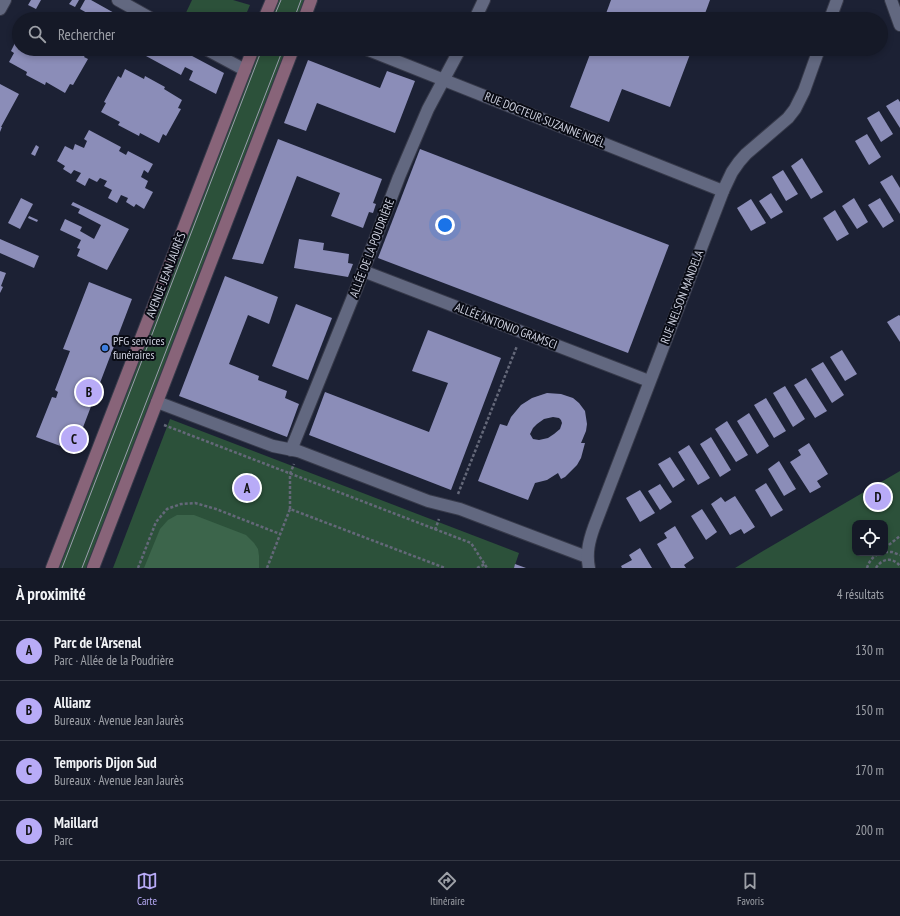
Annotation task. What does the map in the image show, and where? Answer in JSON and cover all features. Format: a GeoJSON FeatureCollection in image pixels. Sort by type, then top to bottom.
{"type":"FeatureCollection","features":[{"type":"Feature","properties":{"kind":"main road"},"geometry":{"type":"LineString","coordinates":[[267,12],[272,0]]}},
{"type":"Feature","properties":{"kind":"main road"},"geometry":{"type":"LineString","coordinates":[[307,12],[311,0]]}},
{"type":"Feature","properties":{"kind":"main road","name":"AVENUE JEAN JAURÈS"},"geometry":{"type":"LineString","coordinates":[[52,568],[250,56]]}},
{"type":"Feature","properties":{"kind":"main road"},"geometry":{"type":"LineString","coordinates":[[93,568],[290,56]]}},
{"type":"Feature","properties":{"kind":"street"},"geometry":{"type":"LineString","coordinates":[[0,9],[5,0]]}},
{"type":"Feature","properties":{"kind":"street"},"geometry":{"type":"LineString","coordinates":[[118,0],[139,12]]}},
{"type":"Feature","properties":{"kind":"street"},"geometry":{"type":"LineString","coordinates":[[479,12],[484,0]]}},
{"type":"Feature","properties":{"kind":"street"},"geometry":{"type":"LineString","coordinates":[[833,12],[837,0]]}},
{"type":"Feature","properties":{"kind":"street"},"geometry":{"type":"LineString","coordinates":[[890,0],[900,25]]}},
{"type":"Feature","properties":{"kind":"street"},"geometry":{"type":"LineString","coordinates":[[219,56],[245,70]]}},
{"type":"Feature","properties":{"kind":"street","name":"RUE DOCTEUR SUZANNE NOËL"},"geometry":{"type":"LineString","coordinates":[[384,56],[723,191]]}},
{"type":"Feature","properties":{"kind":"street","name":"ALLÉE DE LA POUDRIÈRE"},"geometry":{"type":"LineString","coordinates":[[291,450],[428,109],[456,56]]}},
{"type":"Feature","properties":{"kind":"street","name":"RUE NELSON MANDELA"},"geometry":{"type":"LineString","coordinates":[[588,563],[590,540],[594,527],[723,191],[732,172],[746,154],[788,118],[795,109],[804,91],[816,56]]}},
{"type":"Feature","properties":{"kind":"street","name":"ALLÉE ANTONIO GRAMSCI"},"geometry":{"type":"LineString","coordinates":[[363,271],[649,381]]}},
{"type":"Feature","properties":{"kind":"street"},"geometry":{"type":"LineString","coordinates":[[157,402],[273,446],[298,451],[428,501],[460,509],[588,563]]}},
{"type":"Feature","properties":{"kind":"path"},"geometry":{"type":"LineString","coordinates":[[435,530],[444,505],[457,495],[522,332]]}},
{"type":"Feature","properties":{"kind":"path"},"geometry":{"type":"LineString","coordinates":[[150,420],[471,544],[487,568]]}},
{"type":"Feature","properties":{"kind":"path"},"geometry":{"type":"LineString","coordinates":[[266,568],[290,509],[290,474]]}},
{"type":"Feature","properties":{"kind":"path"},"geometry":{"type":"LineString","coordinates":[[138,568],[156,522],[167,509],[181,504],[195,503],[216,509],[280,534]]}},
{"type":"Feature","properties":{"kind":"path"},"geometry":{"type":"LineString","coordinates":[[290,509],[445,568]]}},
{"type":"Feature","properties":{"kind":"path"},"geometry":{"type":"LineString","coordinates":[[888,546],[900,536]]}},
{"type":"Feature","properties":{"kind":"path"},"geometry":{"type":"LineString","coordinates":[[888,552],[900,555]]}},
{"type":"Feature","properties":{"kind":"path"},"geometry":{"type":"LineString","coordinates":[[867,568],[872,558],[875,556]]}},
{"type":"Feature","properties":{"kind":"path"},"geometry":{"type":"LineString","coordinates":[[876,568],[879,563],[887,559],[895,561],[900,566]]}},
{"type":"Feature","properties":{"kind":"path"},"geometry":{"type":"LineString","coordinates":[[477,568],[485,564]]}},
{"type":"Feature","properties":{"kind":"green space"},"geometry":{"type":"Polygon","coordinates":[[[192,0],[233,0],[250,5],[247,12],[186,12],[192,0]]]}},
{"type":"Feature","properties":{"kind":"green space"},"geometry":{"type":"Polygon","coordinates":[[[277,0],[305,0],[301,12],[272,12],[277,0]]]}},
{"type":"Feature","properties":{"kind":"green space"},"geometry":{"type":"Polygon","coordinates":[[[255,56],[283,56],[86,568],[58,568],[255,56]]]}},
{"type":"Feature","properties":{"kind":"green space"},"geometry":{"type":"Polygon","coordinates":[[[170,419],[519,553],[514,568],[113,568],[170,419]]]}},
{"type":"Feature","properties":{"kind":"green space"},"geometry":{"type":"Polygon","coordinates":[[[900,471],[900,568],[735,568],[763,551],[900,471]]]}},
{"type":"Feature","properties":{"kind":"green space"},"geometry":{"type":"Polygon","coordinates":[[[177,515],[194,515],[246,535],[258,549],[259,568],[144,568],[160,529],[168,520],[177,515]]]}},
{"type":"Feature","properties":{"kind":"building"},"geometry":{"type":"Polygon","coordinates":[[[31,0],[41,0],[36,9],[28,5],[31,0]]]}},
{"type":"Feature","properties":{"kind":"building"},"geometry":{"type":"Polygon","coordinates":[[[72,0],[79,0],[75,7],[69,4],[72,0]]]}},
{"type":"Feature","properties":{"kind":"building"},"geometry":{"type":"Polygon","coordinates":[[[85,0],[91,0],[112,12],[85,12],[80,9],[85,0]]]}},
{"type":"Feature","properties":{"kind":"building"},"geometry":{"type":"Polygon","coordinates":[[[611,0],[710,0],[706,12],[607,12],[611,0]]]}},
{"type":"Feature","properties":{"kind":"building"},"geometry":{"type":"Polygon","coordinates":[[[12,56],[85,56],[88,59],[73,85],[70,84],[65,93],[46,82],[45,85],[26,75],[27,72],[9,62],[12,56]]]}},
{"type":"Feature","properties":{"kind":"building"},"geometry":{"type":"Polygon","coordinates":[[[146,56],[192,56],[224,73],[216,94],[189,80],[193,71],[185,67],[181,75],[146,56]]]}},
{"type":"Feature","properties":{"kind":"building"},"geometry":{"type":"Polygon","coordinates":[[[589,56],[689,56],[670,107],[622,89],[609,122],[570,107],[589,56]]]}},
{"type":"Feature","properties":{"kind":"building"},"geometry":{"type":"Polygon","coordinates":[[[308,60],[380,88],[387,71],[415,81],[395,133],[317,103],[306,131],[284,123],[308,60]]]}},
{"type":"Feature","properties":{"kind":"building"},"geometry":{"type":"Polygon","coordinates":[[[125,69],[144,79],[145,76],[165,87],[164,89],[182,100],[178,108],[181,109],[166,136],[163,134],[159,143],[140,133],[139,136],[118,125],[120,122],[101,112],[106,103],[104,102],[118,76],[121,78],[125,69]]]}},
{"type":"Feature","properties":{"kind":"building"},"geometry":{"type":"Polygon","coordinates":[[[0,84],[19,94],[1,127],[0,132],[0,84]]]}},
{"type":"Feature","properties":{"kind":"building"},"geometry":{"type":"Polygon","coordinates":[[[898,99],[900,102],[900,128],[886,106],[898,99]]]}},
{"type":"Feature","properties":{"kind":"building"},"geometry":{"type":"Polygon","coordinates":[[[879,111],[893,134],[881,142],[867,118],[879,111]]]}},
{"type":"Feature","properties":{"kind":"building"},"geometry":{"type":"Polygon","coordinates":[[[89,130],[121,147],[119,151],[126,155],[128,151],[153,164],[148,173],[144,170],[141,177],[148,181],[145,188],[153,192],[144,209],[136,204],[134,207],[126,202],[128,198],[121,195],[117,203],[108,198],[112,190],[104,186],[107,181],[100,178],[97,182],[89,178],[85,186],[76,181],[81,173],[74,170],[71,174],[63,169],[65,166],[57,161],[65,146],[73,150],[75,144],[84,148],[87,141],[84,139],[89,130]]]}},
{"type":"Feature","properties":{"kind":"building"},"geometry":{"type":"Polygon","coordinates":[[[867,134],[881,157],[869,165],[855,141],[867,134]]]}},
{"type":"Feature","properties":{"kind":"building"},"geometry":{"type":"Polygon","coordinates":[[[278,139],[382,179],[373,203],[376,204],[373,213],[369,212],[363,228],[331,216],[340,193],[297,176],[263,264],[232,259],[278,139]]]}},
{"type":"Feature","properties":{"kind":"building"},"geometry":{"type":"Polygon","coordinates":[[[36,145],[39,147],[35,156],[31,154],[36,145]]]}},
{"type":"Feature","properties":{"kind":"building"},"geometry":{"type":"Polygon","coordinates":[[[420,149],[669,245],[628,353],[378,258],[420,149]]]}},
{"type":"Feature","properties":{"kind":"building"},"geometry":{"type":"Polygon","coordinates":[[[802,158],[823,192],[811,199],[791,166],[802,158]]]}},
{"type":"Feature","properties":{"kind":"building"},"geometry":{"type":"Polygon","coordinates":[[[783,170],[798,194],[786,201],[772,177],[783,170]]]}},
{"type":"Feature","properties":{"kind":"building"},"geometry":{"type":"Polygon","coordinates":[[[892,175],[900,188],[900,214],[880,182],[892,175]]]}},
{"type":"Feature","properties":{"kind":"building"},"geometry":{"type":"Polygon","coordinates":[[[771,193],[783,212],[771,219],[759,201],[771,193]]]}},
{"type":"Feature","properties":{"kind":"building"},"geometry":{"type":"Polygon","coordinates":[[[21,198],[33,204],[20,229],[8,223],[21,198]]]}},
{"type":"Feature","properties":{"kind":"building"},"geometry":{"type":"Polygon","coordinates":[[[854,198],[868,222],[857,229],[842,206],[854,198]]]}},
{"type":"Feature","properties":{"kind":"building"},"geometry":{"type":"Polygon","coordinates":[[[880,198],[894,221],[883,228],[868,205],[880,198]]]}},
{"type":"Feature","properties":{"kind":"building"},"geometry":{"type":"Polygon","coordinates":[[[751,199],[766,223],[751,231],[737,208],[751,199]]]}},
{"type":"Feature","properties":{"kind":"building"},"geometry":{"type":"Polygon","coordinates":[[[73,202],[129,229],[107,270],[77,256],[80,249],[77,248],[81,240],[60,230],[65,219],[82,227],[80,231],[94,239],[101,225],[78,213],[80,209],[71,205],[73,202]]]}},
{"type":"Feature","properties":{"kind":"building"},"geometry":{"type":"Polygon","coordinates":[[[835,210],[849,234],[837,241],[823,218],[835,210]]]}},
{"type":"Feature","properties":{"kind":"building"},"geometry":{"type":"Polygon","coordinates":[[[29,216],[38,220],[37,222],[28,218],[29,216]]]}},
{"type":"Feature","properties":{"kind":"building"},"geometry":{"type":"Polygon","coordinates":[[[0,239],[39,256],[34,268],[0,253],[0,239]]]}},
{"type":"Feature","properties":{"kind":"building"},"geometry":{"type":"Polygon","coordinates":[[[299,239],[324,243],[323,250],[349,254],[348,263],[353,264],[348,277],[294,268],[299,239]]]}},
{"type":"Feature","properties":{"kind":"building"},"geometry":{"type":"Polygon","coordinates":[[[0,271],[6,273],[0,293],[0,271]]]}},
{"type":"Feature","properties":{"kind":"building"},"geometry":{"type":"Polygon","coordinates":[[[225,276],[278,297],[269,324],[248,315],[229,364],[259,376],[258,380],[287,391],[285,398],[299,404],[287,437],[179,396],[225,276]]]}},
{"type":"Feature","properties":{"kind":"building"},"geometry":{"type":"Polygon","coordinates":[[[89,282],[132,299],[74,451],[36,437],[52,397],[56,398],[58,392],[55,390],[70,351],[63,349],[89,282]]]}},
{"type":"Feature","properties":{"kind":"building"},"geometry":{"type":"Polygon","coordinates":[[[296,304],[332,318],[308,380],[272,366],[296,304]]]}},
{"type":"Feature","properties":{"kind":"building"},"geometry":{"type":"Polygon","coordinates":[[[899,315],[900,316],[900,342],[887,322],[899,315]]]}},
{"type":"Feature","properties":{"kind":"building"},"geometry":{"type":"Polygon","coordinates":[[[428,330],[501,358],[451,490],[309,435],[325,392],[429,432],[448,383],[412,371],[428,330]]]}},
{"type":"Feature","properties":{"kind":"building"},"geometry":{"type":"Polygon","coordinates":[[[842,350],[857,374],[845,381],[830,357],[842,350]]]}},
{"type":"Feature","properties":{"kind":"building"},"geometry":{"type":"Polygon","coordinates":[[[823,362],[844,395],[832,403],[811,369],[823,362]]]}},
{"type":"Feature","properties":{"kind":"building"},"geometry":{"type":"Polygon","coordinates":[[[806,378],[827,411],[815,418],[794,385],[806,378]]]}},
{"type":"Feature","properties":{"kind":"building"},"geometry":{"type":"Polygon","coordinates":[[[785,386],[805,419],[793,427],[773,393],[785,386]]]}},
{"type":"Feature","properties":{"kind":"building"},"geometry":{"type":"Polygon","coordinates":[[[547,393],[561,394],[573,398],[585,411],[587,424],[581,443],[585,443],[581,458],[577,465],[561,479],[558,473],[547,480],[535,483],[528,500],[478,481],[500,424],[507,426],[511,417],[521,405],[532,398],[547,393]],[[553,417],[544,419],[537,424],[530,434],[533,439],[539,440],[548,438],[554,434],[560,429],[562,423],[559,418],[553,417]]]}},
{"type":"Feature","properties":{"kind":"building"},"geometry":{"type":"Polygon","coordinates":[[[766,398],[786,431],[774,438],[754,405],[766,398]]]}},
{"type":"Feature","properties":{"kind":"building"},"geometry":{"type":"Polygon","coordinates":[[[749,413],[769,446],[757,454],[737,421],[749,413]]]}},
{"type":"Feature","properties":{"kind":"building"},"geometry":{"type":"Polygon","coordinates":[[[727,421],[748,455],[736,462],[715,429],[727,421]]]}},
{"type":"Feature","properties":{"kind":"building"},"geometry":{"type":"Polygon","coordinates":[[[711,437],[731,470],[720,477],[700,444],[711,437]]]}},
{"type":"Feature","properties":{"kind":"building"},"geometry":{"type":"Polygon","coordinates":[[[809,443],[828,474],[817,481],[821,487],[810,493],[790,462],[801,455],[798,450],[809,443]]]}},
{"type":"Feature","properties":{"kind":"building"},"geometry":{"type":"Polygon","coordinates":[[[689,445],[710,478],[698,485],[678,452],[689,445]]]}},
{"type":"Feature","properties":{"kind":"building"},"geometry":{"type":"Polygon","coordinates":[[[670,457],[685,480],[673,488],[658,464],[670,457]]]}},
{"type":"Feature","properties":{"kind":"building"},"geometry":{"type":"Polygon","coordinates":[[[779,461],[796,489],[784,496],[768,469],[779,461]]]}},
{"type":"Feature","properties":{"kind":"building"},"geometry":{"type":"Polygon","coordinates":[[[766,483],[783,510],[771,517],[755,490],[766,483]]]}},
{"type":"Feature","properties":{"kind":"building"},"geometry":{"type":"Polygon","coordinates":[[[660,484],[672,502],[660,510],[648,491],[660,484]]]}},
{"type":"Feature","properties":{"kind":"building"},"geometry":{"type":"Polygon","coordinates":[[[640,490],[655,513],[640,522],[626,498],[640,490]]]}},
{"type":"Feature","properties":{"kind":"building"},"geometry":{"type":"Polygon","coordinates":[[[735,496],[755,527],[744,534],[741,529],[730,535],[711,504],[721,497],[725,502],[735,496]]]}},
{"type":"Feature","properties":{"kind":"building"},"geometry":{"type":"Polygon","coordinates":[[[702,509],[717,532],[706,540],[691,516],[702,509]]]}},
{"type":"Feature","properties":{"kind":"building"},"geometry":{"type":"Polygon","coordinates":[[[675,526],[694,558],[684,565],[686,568],[671,568],[657,544],[667,538],[664,533],[675,526]]]}},
{"type":"Feature","properties":{"kind":"building"},"geometry":{"type":"Polygon","coordinates":[[[640,548],[652,568],[622,568],[621,566],[632,560],[629,555],[640,548]]]}},
{"type":"Feature","properties":{"kind":"building"},"geometry":{"type":"Polygon","coordinates":[[[515,564],[526,568],[514,568],[515,564]]]}},
{"type":"Feature","properties":{"kind":"tram line"},"geometry":{"type":"LineString","coordinates":[[276,12],[281,0]]}},
{"type":"Feature","properties":{"kind":"tram line"},"geometry":{"type":"LineString","coordinates":[[297,12],[301,0]]}},
{"type":"Feature","properties":{"kind":"tram line"},"geometry":{"type":"LineString","coordinates":[[62,568],[259,56]]}},
{"type":"Feature","properties":{"kind":"tram line"},"geometry":{"type":"LineString","coordinates":[[82,568],[280,56]]}},
{"type":"Feature","properties":{"kind":"place","name":"PFG services funéraires"},"geometry":{"type":"Point","coordinates":[105,348]}},
{"type":"Feature","properties":{"kind":"place","name":"Allianz"},"geometry":{"type":"Point","coordinates":[89,392]}},
{"type":"Feature","properties":{"kind":"place","name":"Temporis Dijon Sud"},"geometry":{"type":"Point","coordinates":[74,439]}},
{"type":"Feature","properties":{"kind":"place","name":"Parc de l'Arsenal"},"geometry":{"type":"Point","coordinates":[247,488]}},
{"type":"Feature","properties":{"kind":"place","name":"Maillard"},"geometry":{"type":"Point","coordinates":[878,497]}}]}
